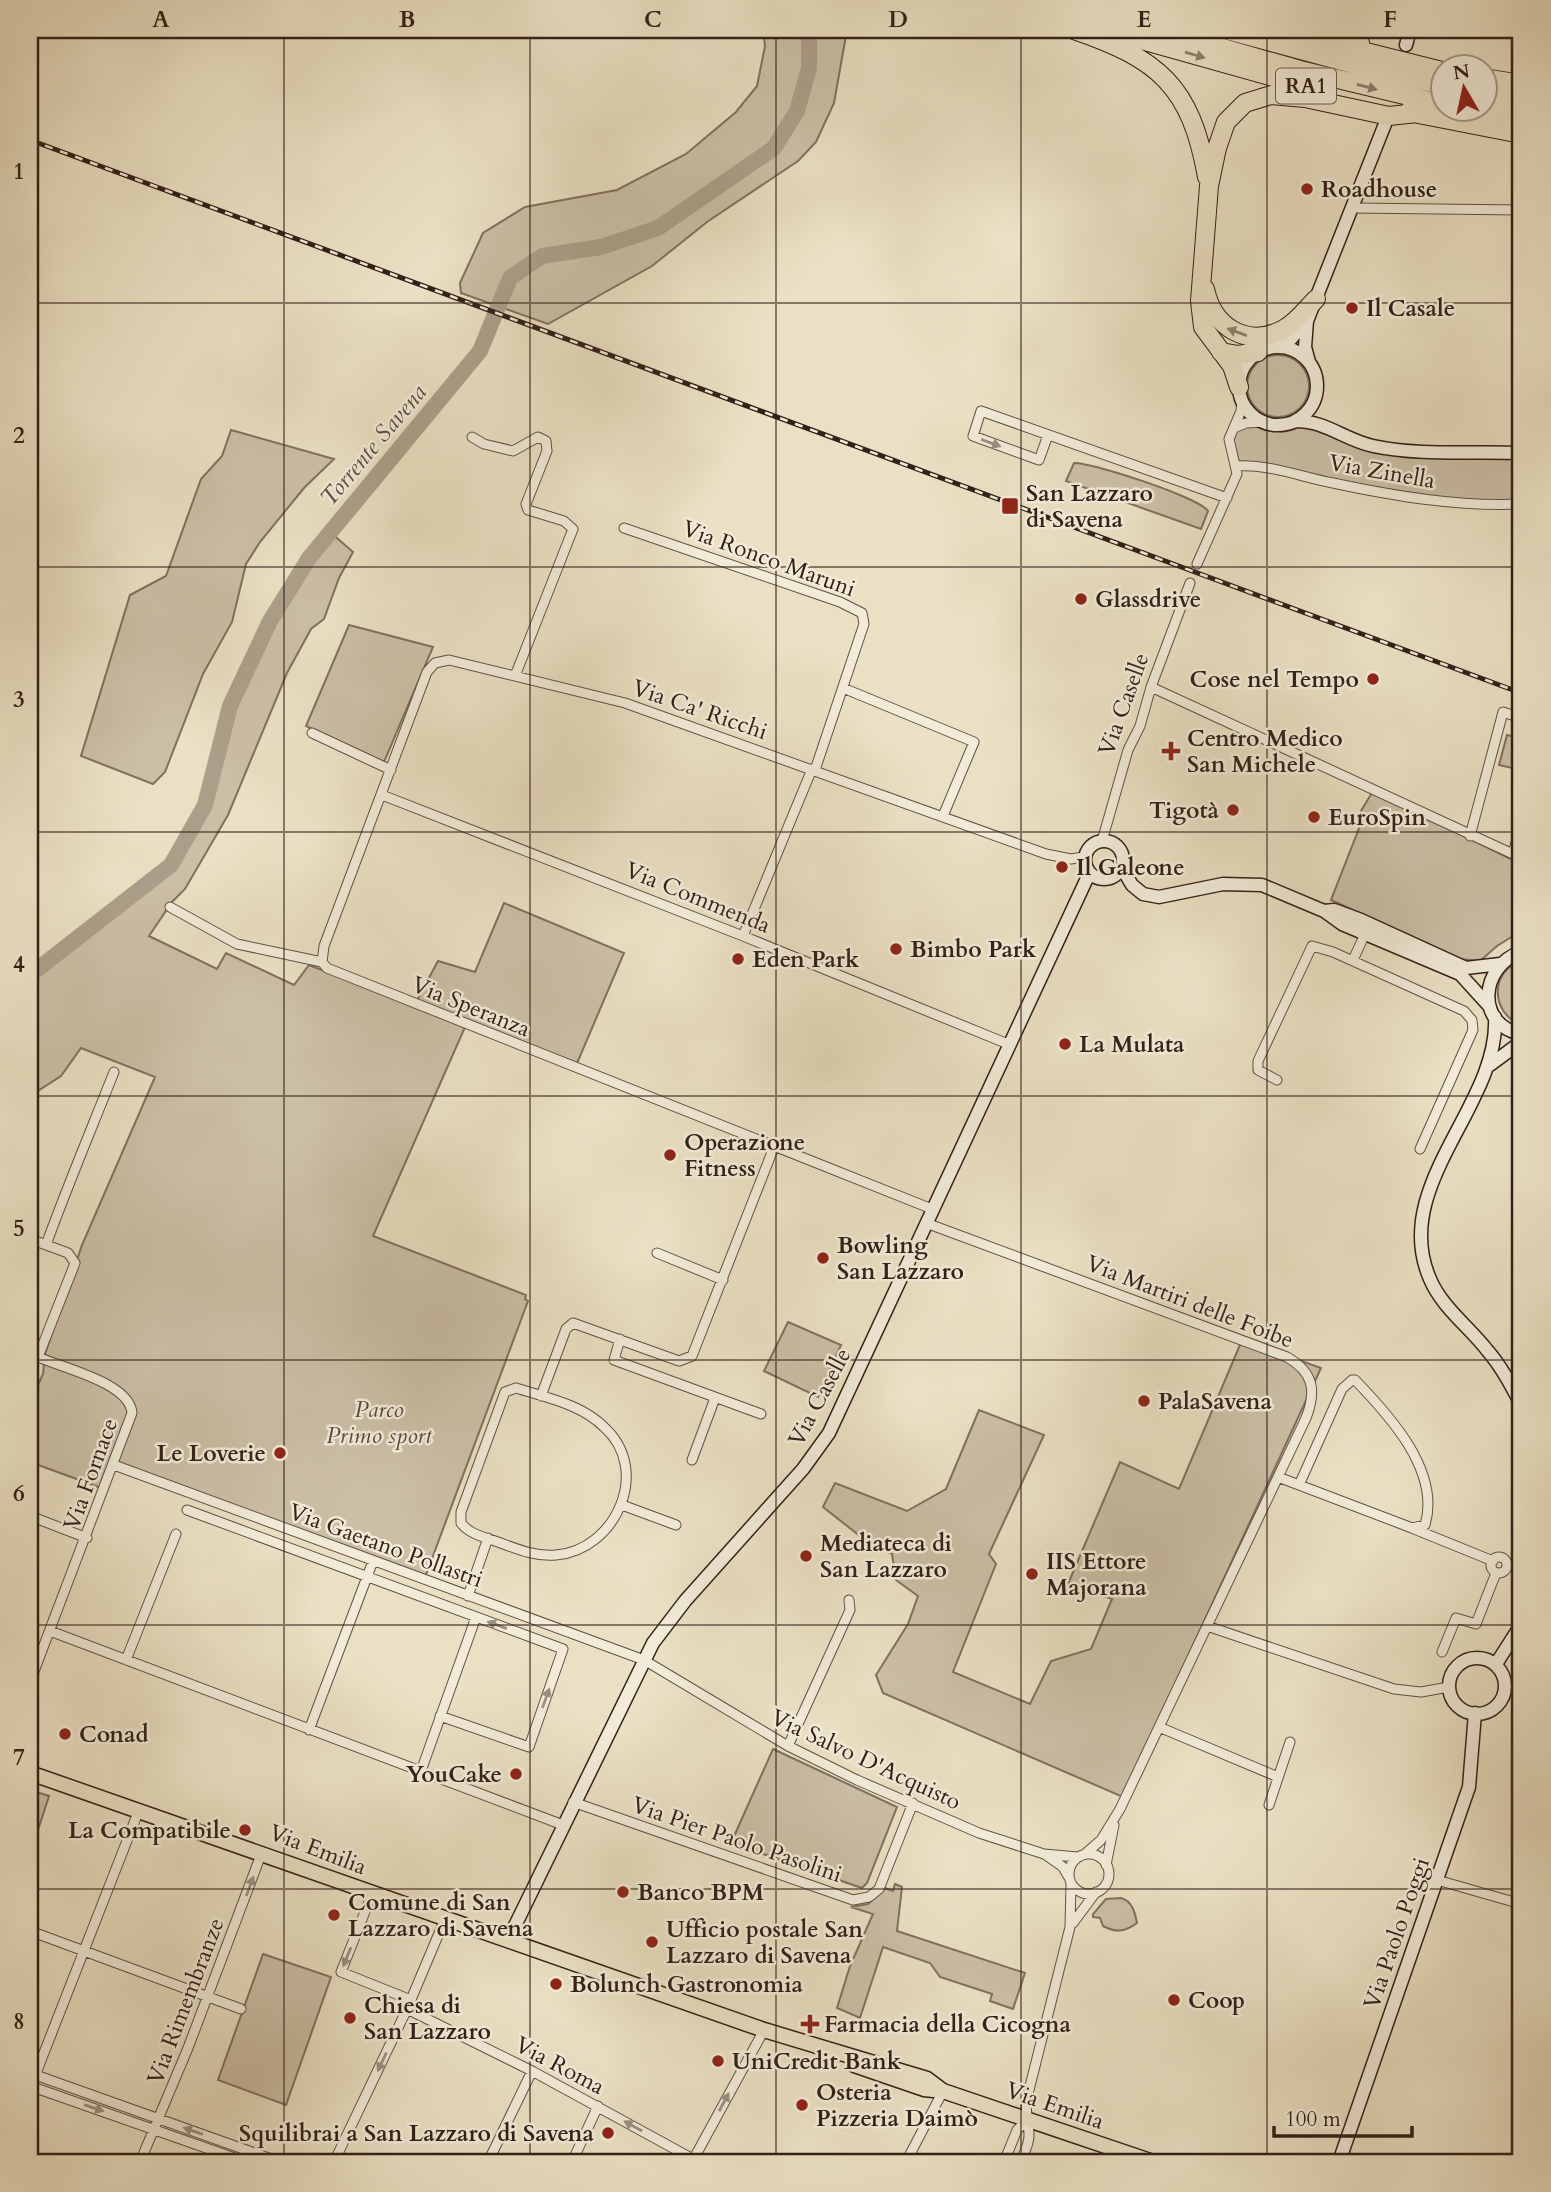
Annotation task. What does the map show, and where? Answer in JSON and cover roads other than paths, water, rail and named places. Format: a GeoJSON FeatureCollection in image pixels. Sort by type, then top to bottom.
{"type":"FeatureCollection","features":[{"type":"Feature","properties":{"kind":"highway"},"geometry":{"type":"LineString","coordinates":[[1074,30],[1130,52],[1151,64],[1172,85],[1195,123],[1209,186]]}},
{"type":"Feature","properties":{"kind":"highway","name":"RA1"},"geometry":{"type":"LineString","coordinates":[[1106,30],[1337,95],[1517,132]]}},
{"type":"Feature","properties":{"kind":"highway"},"geometry":{"type":"LineString","coordinates":[[1160,30],[1300,70],[1428,100]]}},
{"type":"Feature","properties":{"kind":"highway"},"geometry":{"type":"LineString","coordinates":[[1227,30],[1373,70],[1428,82]]}},
{"type":"Feature","properties":{"kind":"highway","name":"RA1"},"geometry":{"type":"LineString","coordinates":[[1278,30],[1428,67]]}},
{"type":"Feature","properties":{"kind":"highway"},"geometry":{"type":"LineString","coordinates":[[1332,30],[1428,66]]}},
{"type":"Feature","properties":{"kind":"highway"},"geometry":{"type":"LineString","coordinates":[[1498,80],[1521,84]]}},
{"type":"Feature","properties":{"kind":"highway"},"geometry":{"type":"LineString","coordinates":[[1240,393],[1231,366],[1209,339],[1200,316],[1209,186],[1222,130],[1238,109],[1254,99],[1284,95],[1389,116],[1418,113]]}},
{"type":"Feature","properties":{"kind":"highway"},"geometry":{"type":"LineString","coordinates":[[1498,95],[1521,99]]}},
{"type":"Feature","properties":{"kind":"highway"},"geometry":{"type":"LineString","coordinates":[[1498,113],[1521,117]]}},
{"type":"Feature","properties":{"kind":"highway"},"geometry":{"type":"LineString","coordinates":[[1202,268],[1208,304],[1213,314],[1225,327],[1240,335],[1255,337],[1283,329],[1316,299]]}},
{"type":"Feature","properties":{"kind":"highway"},"geometry":{"type":"LineString","coordinates":[[1221,352],[1238,355],[1258,352]]}},
{"type":"Feature","properties":{"kind":"main road"},"geometry":{"type":"LineString","coordinates":[[1406,45],[1410,30]]}},
{"type":"Feature","properties":{"kind":"main road"},"geometry":{"type":"LineString","coordinates":[[1327,425],[1317,392],[1317,381],[1305,347],[1307,321],[1385,124]]}},
{"type":"Feature","properties":{"kind":"main road"},"geometry":{"type":"LineString","coordinates":[[1307,321],[1291,340],[1258,352],[1247,362],[1240,393],[1250,413],[1264,422],[1274,424],[1294,421],[1327,425],[1356,441],[1384,448],[1521,453]]}},
{"type":"Feature","properties":{"kind":"main road"},"geometry":{"type":"LineString","coordinates":[[1277,347],[1290,349],[1310,362]]}},
{"type":"Feature","properties":{"kind":"main road"},"geometry":{"type":"LineString","coordinates":[[1294,421],[1309,410],[1317,392]]}},
{"type":"Feature","properties":{"kind":"main road"},"geometry":{"type":"LineString","coordinates":[[1132,885],[1107,878],[1099,879],[1089,874],[1083,857],[1089,848],[1102,841],[1112,843],[1122,851],[1122,868],[1132,885],[1143,894],[1159,897],[1223,884],[1262,885],[1324,911],[1364,934],[1452,970],[1474,987],[1504,1027],[1521,1034]]}},
{"type":"Feature","properties":{"kind":"main road"},"geometry":{"type":"LineString","coordinates":[[1107,878],[1122,868]]}},
{"type":"Feature","properties":{"kind":"main road","name":"Via Caselle"},"geometry":{"type":"LineString","coordinates":[[508,1940],[644,1660],[678,1609],[823,1443],[1089,874]]}},
{"type":"Feature","properties":{"kind":"main road"},"geometry":{"type":"LineString","coordinates":[[1324,911],[1334,910],[1361,920],[1454,965],[1479,968],[1500,964],[1521,952]]}},
{"type":"Feature","properties":{"kind":"main road"},"geometry":{"type":"LineString","coordinates":[[1500,964],[1490,981],[1496,1039],[1490,1065],[1431,1184],[1424,1213],[1423,1246],[1428,1275],[1437,1292],[1489,1351],[1521,1404]]}},
{"type":"Feature","properties":{"kind":"main road"},"geometry":{"type":"LineString","coordinates":[[1490,1065],[1521,1042]]}},
{"type":"Feature","properties":{"kind":"main road"},"geometry":{"type":"LineString","coordinates":[[1496,1664],[1521,1625]]}},
{"type":"Feature","properties":{"kind":"main road"},"geometry":{"type":"LineString","coordinates":[[1478,1657],[1496,1664],[1505,1681],[1502,1699],[1493,1709],[1475,1713],[1457,1705],[1449,1688],[1450,1678],[1461,1663],[1478,1657]]}},
{"type":"Feature","properties":{"kind":"main road","name":"Via Paolo Poggi"},"geometry":{"type":"LineString","coordinates":[[1339,2162],[1469,1787],[1475,1713]]}},
{"type":"Feature","properties":{"kind":"main road","name":"Via Emilia"},"geometry":{"type":"LineString","coordinates":[[30,1773],[262,1852],[372,1894],[764,2030],[926,2079],[943,2091],[1153,2162]]}},
{"type":"Feature","properties":{"kind":"street"},"geometry":{"type":"LineString","coordinates":[[1353,208],[1521,210]]}},
{"type":"Feature","properties":{"kind":"street"},"geometry":{"type":"LineString","coordinates":[[1197,564],[1227,498],[1237,466],[1229,445],[1240,393]]}},
{"type":"Feature","properties":{"kind":"street"},"geometry":{"type":"LineString","coordinates":[[1048,435],[1039,460],[973,436],[981,411],[1227,498]]}},
{"type":"Feature","properties":{"kind":"street"},"geometry":{"type":"LineString","coordinates":[[1234,428],[1246,422],[1264,422]]}},
{"type":"Feature","properties":{"kind":"street"},"geometry":{"type":"LineString","coordinates":[[472,437],[484,444],[513,451],[538,437],[546,441],[547,451],[526,504],[528,510],[564,521],[573,529],[515,676]]}},
{"type":"Feature","properties":{"kind":"street","name":"Via Zinella"},"geometry":{"type":"LineString","coordinates":[[1237,466],[1261,467],[1332,483],[1450,502],[1521,504]]}},
{"type":"Feature","properties":{"kind":"street","name":"Via Ronco Maruni"},"geometry":{"type":"LineString","coordinates":[[625,528],[840,602],[862,613],[864,624],[814,770],[743,936]]}},
{"type":"Feature","properties":{"kind":"street","name":"Via Caselle"},"geometry":{"type":"LineString","coordinates":[[1102,841],[1117,784],[1190,583]]}},
{"type":"Feature","properties":{"kind":"street","name":"Via Ca' Ricchi"},"geometry":{"type":"LineString","coordinates":[[391,770],[427,672],[439,661],[449,660],[625,703],[1046,854],[1071,859],[1083,857]]}},
{"type":"Feature","properties":{"kind":"street"},"geometry":{"type":"LineString","coordinates":[[1151,687],[1513,854],[1521,823]]}},
{"type":"Feature","properties":{"kind":"street"},"geometry":{"type":"LineString","coordinates":[[843,688],[974,742],[943,816]]}},
{"type":"Feature","properties":{"kind":"street"},"geometry":{"type":"LineString","coordinates":[[1470,836],[1503,712],[1521,718]]}},
{"type":"Feature","properties":{"kind":"street"},"geometry":{"type":"LineString","coordinates":[[312,733],[391,770],[324,946],[322,962]]}},
{"type":"Feature","properties":{"kind":"street","name":"Via Commenda"},"geometry":{"type":"LineString","coordinates":[[382,795],[530,851],[1008,1044]]}},
{"type":"Feature","properties":{"kind":"street","name":"Via Speranza"},"geometry":{"type":"LineString","coordinates":[[170,907],[237,944],[322,962],[337,974],[932,1209]]}},
{"type":"Feature","properties":{"kind":"street"},"geometry":{"type":"LineString","coordinates":[[1353,960],[1364,934]]}},
{"type":"Feature","properties":{"kind":"street"},"geometry":{"type":"LineString","coordinates":[[1277,1080],[1258,1070],[1258,1061],[1310,948],[1320,946],[1464,1011],[1474,1024],[1420,1149]]}},
{"type":"Feature","properties":{"kind":"street"},"geometry":{"type":"LineString","coordinates":[[46,1245],[72,1172],[93,1129],[114,1072]]}},
{"type":"Feature","properties":{"kind":"street"},"geometry":{"type":"LineString","coordinates":[[541,1396],[569,1325],[579,1323],[679,1362],[686,1360],[696,1350],[774,1147]]}},
{"type":"Feature","properties":{"kind":"street","name":"Via Martiri delle Foibe"},"geometry":{"type":"LineString","coordinates":[[926,1223],[1274,1352],[1299,1364],[1312,1381],[1312,1403],[1115,1820],[1101,1840],[1070,1866],[1070,1927],[1027,2098],[1032,2135],[1020,2162]]}},
{"type":"Feature","properties":{"kind":"street","name":"Via Fornace"},"geometry":{"type":"LineString","coordinates":[[30,1239],[73,1257],[75,1268],[38,1357],[118,1389],[130,1402],[132,1420],[30,1682]]}},
{"type":"Feature","properties":{"kind":"street"},"geometry":{"type":"LineString","coordinates":[[657,1253],[723,1280]]}},
{"type":"Feature","properties":{"kind":"street"},"geometry":{"type":"LineString","coordinates":[[620,1339],[614,1360],[761,1414]]}},
{"type":"Feature","properties":{"kind":"street"},"geometry":{"type":"LineString","coordinates":[[1299,1485],[1342,1389],[1355,1380],[1401,1434],[1423,1480],[1427,1516],[1425,1525],[1412,1528]]}},
{"type":"Feature","properties":{"kind":"street"},"geometry":{"type":"LineString","coordinates":[[516,1388],[584,1412],[611,1434],[625,1467],[626,1484],[622,1505],[601,1536],[586,1547],[564,1554],[535,1554],[463,1527],[460,1516],[463,1506],[505,1392],[516,1388]]}},
{"type":"Feature","properties":{"kind":"street"},"geometry":{"type":"LineString","coordinates":[[692,1460],[715,1398]]}},
{"type":"Feature","properties":{"kind":"street","name":"Via Gaetano Pollastri"},"geometry":{"type":"LineString","coordinates":[[114,1465],[644,1660]]}},
{"type":"Feature","properties":{"kind":"street"},"geometry":{"type":"LineString","coordinates":[[1278,1477],[1493,1562]]}},
{"type":"Feature","properties":{"kind":"street"},"geometry":{"type":"LineString","coordinates":[[622,1505],[676,1525]]}},
{"type":"Feature","properties":{"kind":"street"},"geometry":{"type":"LineString","coordinates":[[187,1510],[563,1649],[528,1747],[440,1716]]}},
{"type":"Feature","properties":{"kind":"street"},"geometry":{"type":"LineString","coordinates":[[30,1517],[87,1538]]}},
{"type":"Feature","properties":{"kind":"street"},"geometry":{"type":"LineString","coordinates":[[126,1660],[176,1534]]}},
{"type":"Feature","properties":{"kind":"street"},"geometry":{"type":"LineString","coordinates":[[468,1596],[488,1538]]}},
{"type":"Feature","properties":{"kind":"street"},"geometry":{"type":"LineString","coordinates":[[1493,1562],[1500,1558],[1507,1564],[1505,1571],[1496,1573]]}},
{"type":"Feature","properties":{"kind":"street"},"geometry":{"type":"LineString","coordinates":[[309,1730],[373,1561]]}},
{"type":"Feature","properties":{"kind":"street"},"geometry":{"type":"LineString","coordinates":[[1493,1562],[1492,1568],[1496,1573]]}},
{"type":"Feature","properties":{"kind":"street"},"geometry":{"type":"LineString","coordinates":[[1442,1652],[1456,1618],[1476,1624],[1496,1573]]}},
{"type":"Feature","properties":{"kind":"street"},"geometry":{"type":"LineString","coordinates":[[788,1746],[850,1610],[849,1600]]}},
{"type":"Feature","properties":{"kind":"street"},"geometry":{"type":"LineString","coordinates":[[421,1771],[476,1617]]}},
{"type":"Feature","properties":{"kind":"street"},"geometry":{"type":"LineString","coordinates":[[1208,1626],[1394,1689],[1421,1692],[1449,1688]]}},
{"type":"Feature","properties":{"kind":"street"},"geometry":{"type":"LineString","coordinates":[[50,1631],[563,1825]]}},
{"type":"Feature","properties":{"kind":"street","name":"Via Salvo D'Acquisto"},"geometry":{"type":"LineString","coordinates":[[644,1660],[788,1746],[979,1833],[1044,1854]]}},
{"type":"Feature","properties":{"kind":"street"},"geometry":{"type":"LineString","coordinates":[[1159,1727],[1278,1777]]}},
{"type":"Feature","properties":{"kind":"street"},"geometry":{"type":"LineString","coordinates":[[1269,1805],[1290,1742]]}},
{"type":"Feature","properties":{"kind":"street","name":"Via Pier Paolo Pasolini"},"geometry":{"type":"LineString","coordinates":[[573,1802],[853,1900],[869,1897],[881,1886],[913,1803]]}},
{"type":"Feature","properties":{"kind":"street"},"geometry":{"type":"LineString","coordinates":[[139,1810],[30,2086],[246,2162]]}},
{"type":"Feature","properties":{"kind":"street","name":"Via Martiri delle Foibe"},"geometry":{"type":"LineString","coordinates":[[1070,1927],[1084,1904],[1107,1882],[1106,1865],[1115,1820]]}},
{"type":"Feature","properties":{"kind":"street","name":"Via Rimembranze"},"geometry":{"type":"LineString","coordinates":[[140,2162],[262,1852]]}},
{"type":"Feature","properties":{"kind":"street"},"geometry":{"type":"LineString","coordinates":[[1044,1854],[1099,1857],[1106,1865]]}},
{"type":"Feature","properties":{"kind":"street"},"geometry":{"type":"LineString","coordinates":[[1044,1854],[1063,1867],[1081,1892],[1096,1892]]}},
{"type":"Feature","properties":{"kind":"street"},"geometry":{"type":"LineString","coordinates":[[1437,1881],[1521,1904]]}},
{"type":"Feature","properties":{"kind":"street","name":"Via Roma"},"geometry":{"type":"LineString","coordinates":[[372,1894],[341,1972],[409,2004],[598,2106],[693,2161]]}},
{"type":"Feature","properties":{"kind":"street"},"geometry":{"type":"LineString","coordinates":[[334,2162],[409,2004],[445,1919]]}},
{"type":"Feature","properties":{"kind":"street"},"geometry":{"type":"LineString","coordinates":[[30,1931],[242,2009]]}},
{"type":"Feature","properties":{"kind":"street"},"geometry":{"type":"LineString","coordinates":[[693,2161],[764,2030]]}},
{"type":"Feature","properties":{"kind":"street"},"geometry":{"type":"LineString","coordinates":[[488,2162],[532,2071]]}},
{"type":"Feature","properties":{"kind":"street"},"geometry":{"type":"LineString","coordinates":[[33,2074],[280,2162]]}},
{"type":"Feature","properties":{"kind":"street"},"geometry":{"type":"LineString","coordinates":[[906,2162],[943,2091]]}},
{"type":"Feature","properties":{"kind":"street"},"geometry":{"type":"LineString","coordinates":[[572,2162],[598,2106]]}},
{"type":"Feature","properties":{"kind":"street"},"geometry":{"type":"LineString","coordinates":[[1004,2162],[1017,2130],[1028,2119]]}},
{"type":"Feature","properties":{"kind":"waterway","name":"Torrente Savena"},"geometry":{"type":"LineString","coordinates":[[30,975],[171,865],[205,805],[230,706],[270,621],[309,558],[480,351],[510,278],[542,256],[601,247],[658,228],[774,148],[797,111],[809,68],[809,30]]}},
{"type":"Feature","properties":{"kind":"railway"},"geometry":{"type":"LineString","coordinates":[[30,140],[1521,693]]}},
{"type":"Feature","properties":{"kind":"place","name":"Roadhouse"},"geometry":{"type":"Point","coordinates":[1307,189]}},
{"type":"Feature","properties":{"kind":"place","name":"Il Casale"},"geometry":{"type":"Point","coordinates":[1352,308]}},
{"type":"Feature","properties":{"kind":"place","name":"San Lazzaro di Savena"},"geometry":{"type":"Point","coordinates":[1010,506]}},
{"type":"Feature","properties":{"kind":"place","name":"Glassdrive"},"geometry":{"type":"Point","coordinates":[1081,599]}},
{"type":"Feature","properties":{"kind":"place","name":"Cose nel Tempo"},"geometry":{"type":"Point","coordinates":[1373,679]}},
{"type":"Feature","properties":{"kind":"place","name":"Centro Medico San Michele"},"geometry":{"type":"Point","coordinates":[1171,751]}},
{"type":"Feature","properties":{"kind":"place","name":"Tigotà"},"geometry":{"type":"Point","coordinates":[1233,810]}},
{"type":"Feature","properties":{"kind":"place","name":"EuroSpin"},"geometry":{"type":"Point","coordinates":[1314,817]}},
{"type":"Feature","properties":{"kind":"place","name":"Il Galeone"},"geometry":{"type":"Point","coordinates":[1062,867]}},
{"type":"Feature","properties":{"kind":"place","name":"Bimbo Park"},"geometry":{"type":"Point","coordinates":[896,949]}},
{"type":"Feature","properties":{"kind":"place","name":"Eden Park"},"geometry":{"type":"Point","coordinates":[738,959]}},
{"type":"Feature","properties":{"kind":"place","name":"La Mulata"},"geometry":{"type":"Point","coordinates":[1065,1044]}},
{"type":"Feature","properties":{"kind":"place","name":"Operazione Fitness"},"geometry":{"type":"Point","coordinates":[670,1155]}},
{"type":"Feature","properties":{"kind":"place","name":"Bowling San Lazzaro"},"geometry":{"type":"Point","coordinates":[823,1258]}},
{"type":"Feature","properties":{"kind":"place","name":"PalaSavena"},"geometry":{"type":"Point","coordinates":[1144,1401]}},
{"type":"Feature","properties":{"kind":"place","name":"Le Loverie"},"geometry":{"type":"Point","coordinates":[280,1453]}},
{"type":"Feature","properties":{"kind":"place","name":"Mediateca di San Lazzaro"},"geometry":{"type":"Point","coordinates":[806,1556]}},
{"type":"Feature","properties":{"kind":"place","name":"IIS Ettore Majorana"},"geometry":{"type":"Point","coordinates":[1032,1574]}},
{"type":"Feature","properties":{"kind":"place","name":"Conad"},"geometry":{"type":"Point","coordinates":[65,1734]}},
{"type":"Feature","properties":{"kind":"place","name":"YouCake"},"geometry":{"type":"Point","coordinates":[516,1774]}},
{"type":"Feature","properties":{"kind":"place","name":"La Compatibile"},"geometry":{"type":"Point","coordinates":[245,1830]}},
{"type":"Feature","properties":{"kind":"place","name":"Banco BPM"},"geometry":{"type":"Point","coordinates":[623,1892]}},
{"type":"Feature","properties":{"kind":"place","name":"Comune di San Lazzaro di Savena"},"geometry":{"type":"Point","coordinates":[334,1915]}},
{"type":"Feature","properties":{"kind":"place","name":"Ufficio postale San Lazzaro di Savena"},"geometry":{"type":"Point","coordinates":[652,1942]}},
{"type":"Feature","properties":{"kind":"place","name":"Bolunch Gastronomia"},"geometry":{"type":"Point","coordinates":[556,1984]}},
{"type":"Feature","properties":{"kind":"place","name":"Coop"},"geometry":{"type":"Point","coordinates":[1174,2000]}},
{"type":"Feature","properties":{"kind":"place","name":"Chiesa di San Lazzaro"},"geometry":{"type":"Point","coordinates":[350,2018]}},
{"type":"Feature","properties":{"kind":"place","name":"Farmacia della Cicogna"},"geometry":{"type":"Point","coordinates":[810,2024]}},
{"type":"Feature","properties":{"kind":"place","name":"UniCredit Bank"},"geometry":{"type":"Point","coordinates":[718,2061]}},
{"type":"Feature","properties":{"kind":"place","name":"Osteria Pizzeria Daimò"},"geometry":{"type":"Point","coordinates":[802,2105]}},
{"type":"Feature","properties":{"kind":"place","name":"Squilibrai a San Lazzaro di Savena"},"geometry":{"type":"Point","coordinates":[608,2133]}},
{"type":"Feature","properties":{"kind":"park label","name":"Parco Primo sport"},"geometry":{"type":"Point","coordinates":[379,1422]}}]}
